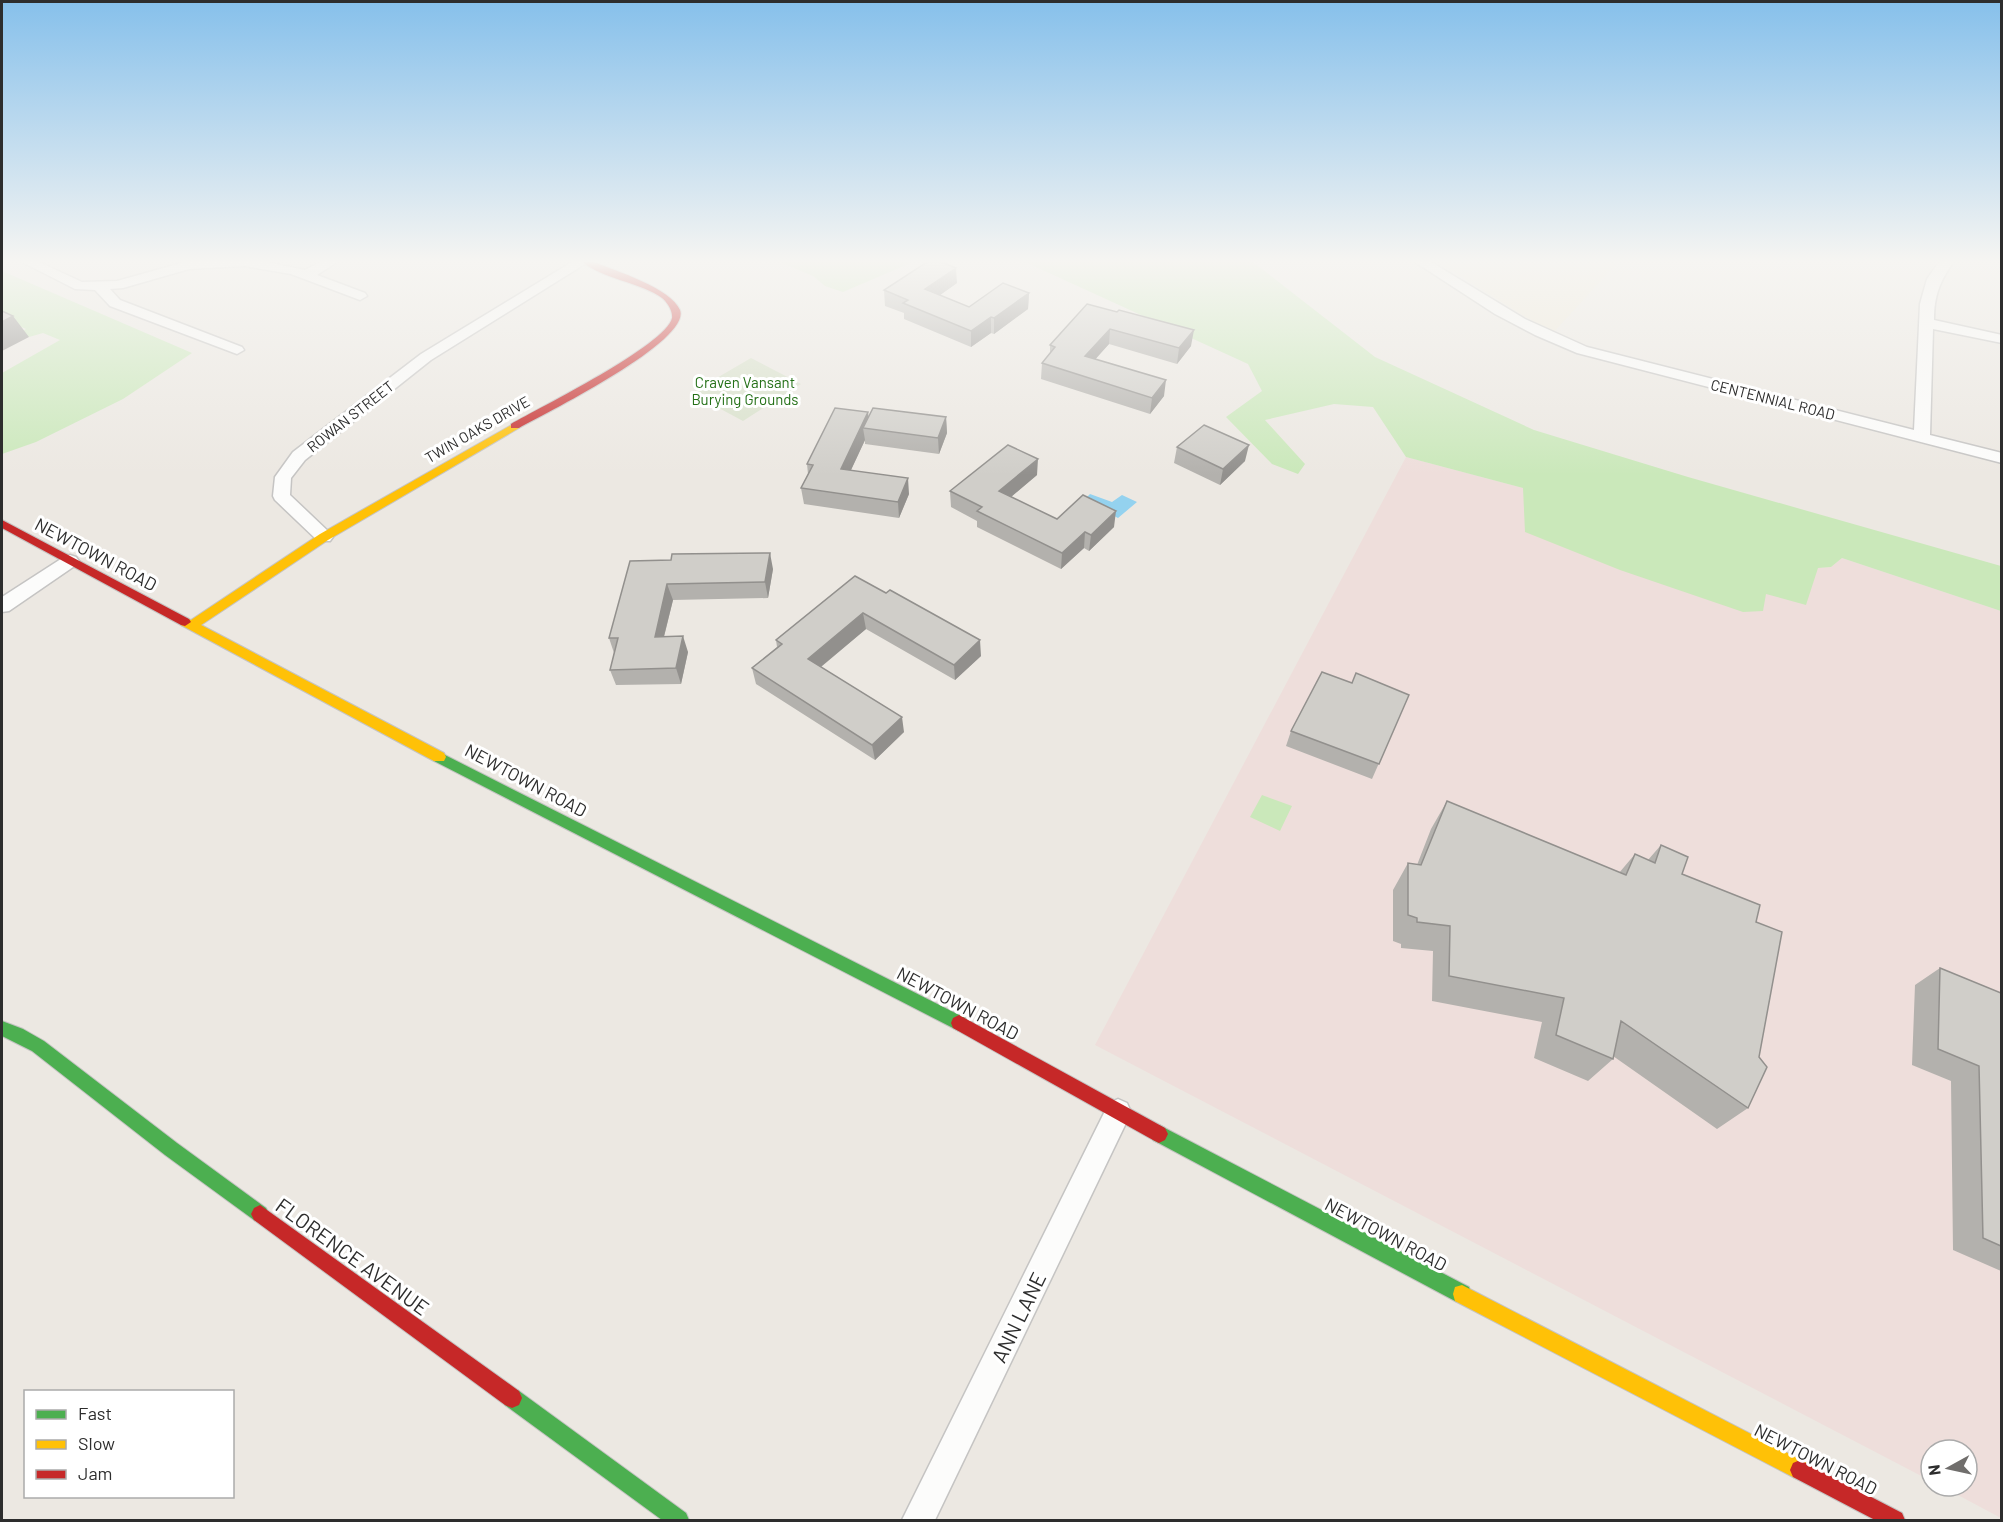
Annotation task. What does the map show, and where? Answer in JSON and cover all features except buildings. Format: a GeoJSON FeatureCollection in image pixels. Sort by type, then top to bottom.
{"type":"FeatureCollection","features":[{"type":"Feature","properties":{"kind":"street"},"geometry":{"type":"LineString","coordinates":[[193,333],[237,350]]}},
{"type":"Feature","properties":{"kind":"street","name":"ROWAN STREET"},"geometry":{"type":"LineString","coordinates":[[324,537],[295,512],[281,496],[283,477],[298,456],[426,357],[465,333]]}},
{"type":"Feature","properties":{"kind":"street","name":"TWIN OAKS DRIVE"},"geometry":{"type":"LineString","coordinates":[[193,625],[324,537],[645,351],[667,333]]}},
{"type":"Feature","properties":{"kind":"street","name":"CENTENNIAL ROAD"},"geometry":{"type":"LineString","coordinates":[[1539,333],[1582,350],[2001,458]]}},
{"type":"Feature","properties":{"kind":"street"},"geometry":{"type":"LineString","coordinates":[[1922,437],[1927,333]]}},
{"type":"Feature","properties":{"kind":"street"},"geometry":{"type":"LineString","coordinates":[[1973,333],[2001,339]]}},
{"type":"Feature","properties":{"kind":"street","name":"NEWTOWN ROAD"},"geometry":{"type":"LineString","coordinates":[[2,524],[521,800],[939,1012],[1118,1112],[1895,1521]]}},
{"type":"Feature","properties":{"kind":"street"},"geometry":{"type":"LineString","coordinates":[[2,606],[70,561]]}},
{"type":"Feature","properties":{"kind":"street","name":"FLORENCE AVENUE"},"geometry":{"type":"LineString","coordinates":[[2,1029],[39,1046],[171,1149],[680,1521]]}},
{"type":"Feature","properties":{"kind":"street","name":"ANN LANE"},"geometry":{"type":"LineString","coordinates":[[918,1521],[1118,1112]]}},
{"type":"Feature","properties":{"kind":"shaded area"},"geometry":{"type":"Polygon","coordinates":[[[1406,457],[1523,488],[1766,594],[1818,568],[1831,567],[1842,558],[2001,611],[2001,1518],[1964,1498],[1979,1498],[1979,1438],[1919,1438],[1919,1475],[1095,1045],[1406,457]]]}},
{"type":"Feature","properties":{"kind":"green space"},"geometry":{"type":"Polygon","coordinates":[[[20,333],[43,333],[29,337],[20,333]]]}},
{"type":"Feature","properties":{"kind":"green space"},"geometry":{"type":"Polygon","coordinates":[[[43,333],[146,333],[192,353],[123,399],[36,442],[2,454],[2,373],[60,340],[43,333]]]}},
{"type":"Feature","properties":{"kind":"green space"},"geometry":{"type":"Polygon","coordinates":[[[1180,333],[1344,333],[1375,357],[1534,430],[1688,477],[2001,566],[2001,611],[1842,558],[1831,567],[1818,568],[1806,605],[1766,594],[1763,611],[1743,612],[1620,570],[1525,532],[1523,488],[1406,457],[1373,407],[1334,404],[1265,420],[1305,464],[1298,474],[1272,464],[1226,417],[1262,391],[1248,364],[1180,333]]]}},
{"type":"Feature","properties":{"kind":"green space","name":"Craven Vansant Burying Grounds"},"geometry":{"type":"Polygon","coordinates":[[[751,358],[801,384],[743,421],[691,393],[751,358]]]}},
{"type":"Feature","properties":{"kind":"green space"},"geometry":{"type":"Polygon","coordinates":[[[1262,795],[1292,806],[1280,831],[1250,817],[1262,795]]]}},
{"type":"Feature","properties":{"kind":"water"},"geometry":{"type":"Polygon","coordinates":[[[1090,494],[1112,502],[1122,495],[1137,502],[1118,518],[1084,500],[1090,494]]]}},
{"type":"Feature","properties":{"kind":"traffic: fast"},"geometry":{"type":"LineString","coordinates":[[439,757],[959,1023]]}},
{"type":"Feature","properties":{"kind":"traffic: fast"},"geometry":{"type":"LineString","coordinates":[[2,1029],[17,1034],[38,1046],[171,1149],[260,1214]]}},
{"type":"Feature","properties":{"kind":"traffic: fast"},"geometry":{"type":"LineString","coordinates":[[1159,1134],[1462,1294]]}},
{"type":"Feature","properties":{"kind":"traffic: fast"},"geometry":{"type":"LineString","coordinates":[[512,1398],[679,1520]]}},
{"type":"Feature","properties":{"kind":"traffic: slow"},"geometry":{"type":"LineString","coordinates":[[193,625],[324,537],[515,426]]}},
{"type":"Feature","properties":{"kind":"traffic: slow"},"geometry":{"type":"LineString","coordinates":[[185,622],[439,757]]}},
{"type":"Feature","properties":{"kind":"traffic: slow"},"geometry":{"type":"LineString","coordinates":[[1462,1294],[1800,1470]]}},
{"type":"Feature","properties":{"kind":"traffic: jam"},"geometry":{"type":"LineString","coordinates":[[515,426],[630,360],[666,333]]}},
{"type":"Feature","properties":{"kind":"traffic: jam"},"geometry":{"type":"LineString","coordinates":[[2,524],[185,622]]}},
{"type":"Feature","properties":{"kind":"traffic: jam"},"geometry":{"type":"LineString","coordinates":[[959,1023],[1159,1134]]}},
{"type":"Feature","properties":{"kind":"traffic: jam"},"geometry":{"type":"LineString","coordinates":[[260,1214],[512,1398]]}},
{"type":"Feature","properties":{"kind":"traffic: jam"},"geometry":{"type":"LineString","coordinates":[[1800,1470],[1895,1520]]}}]}
